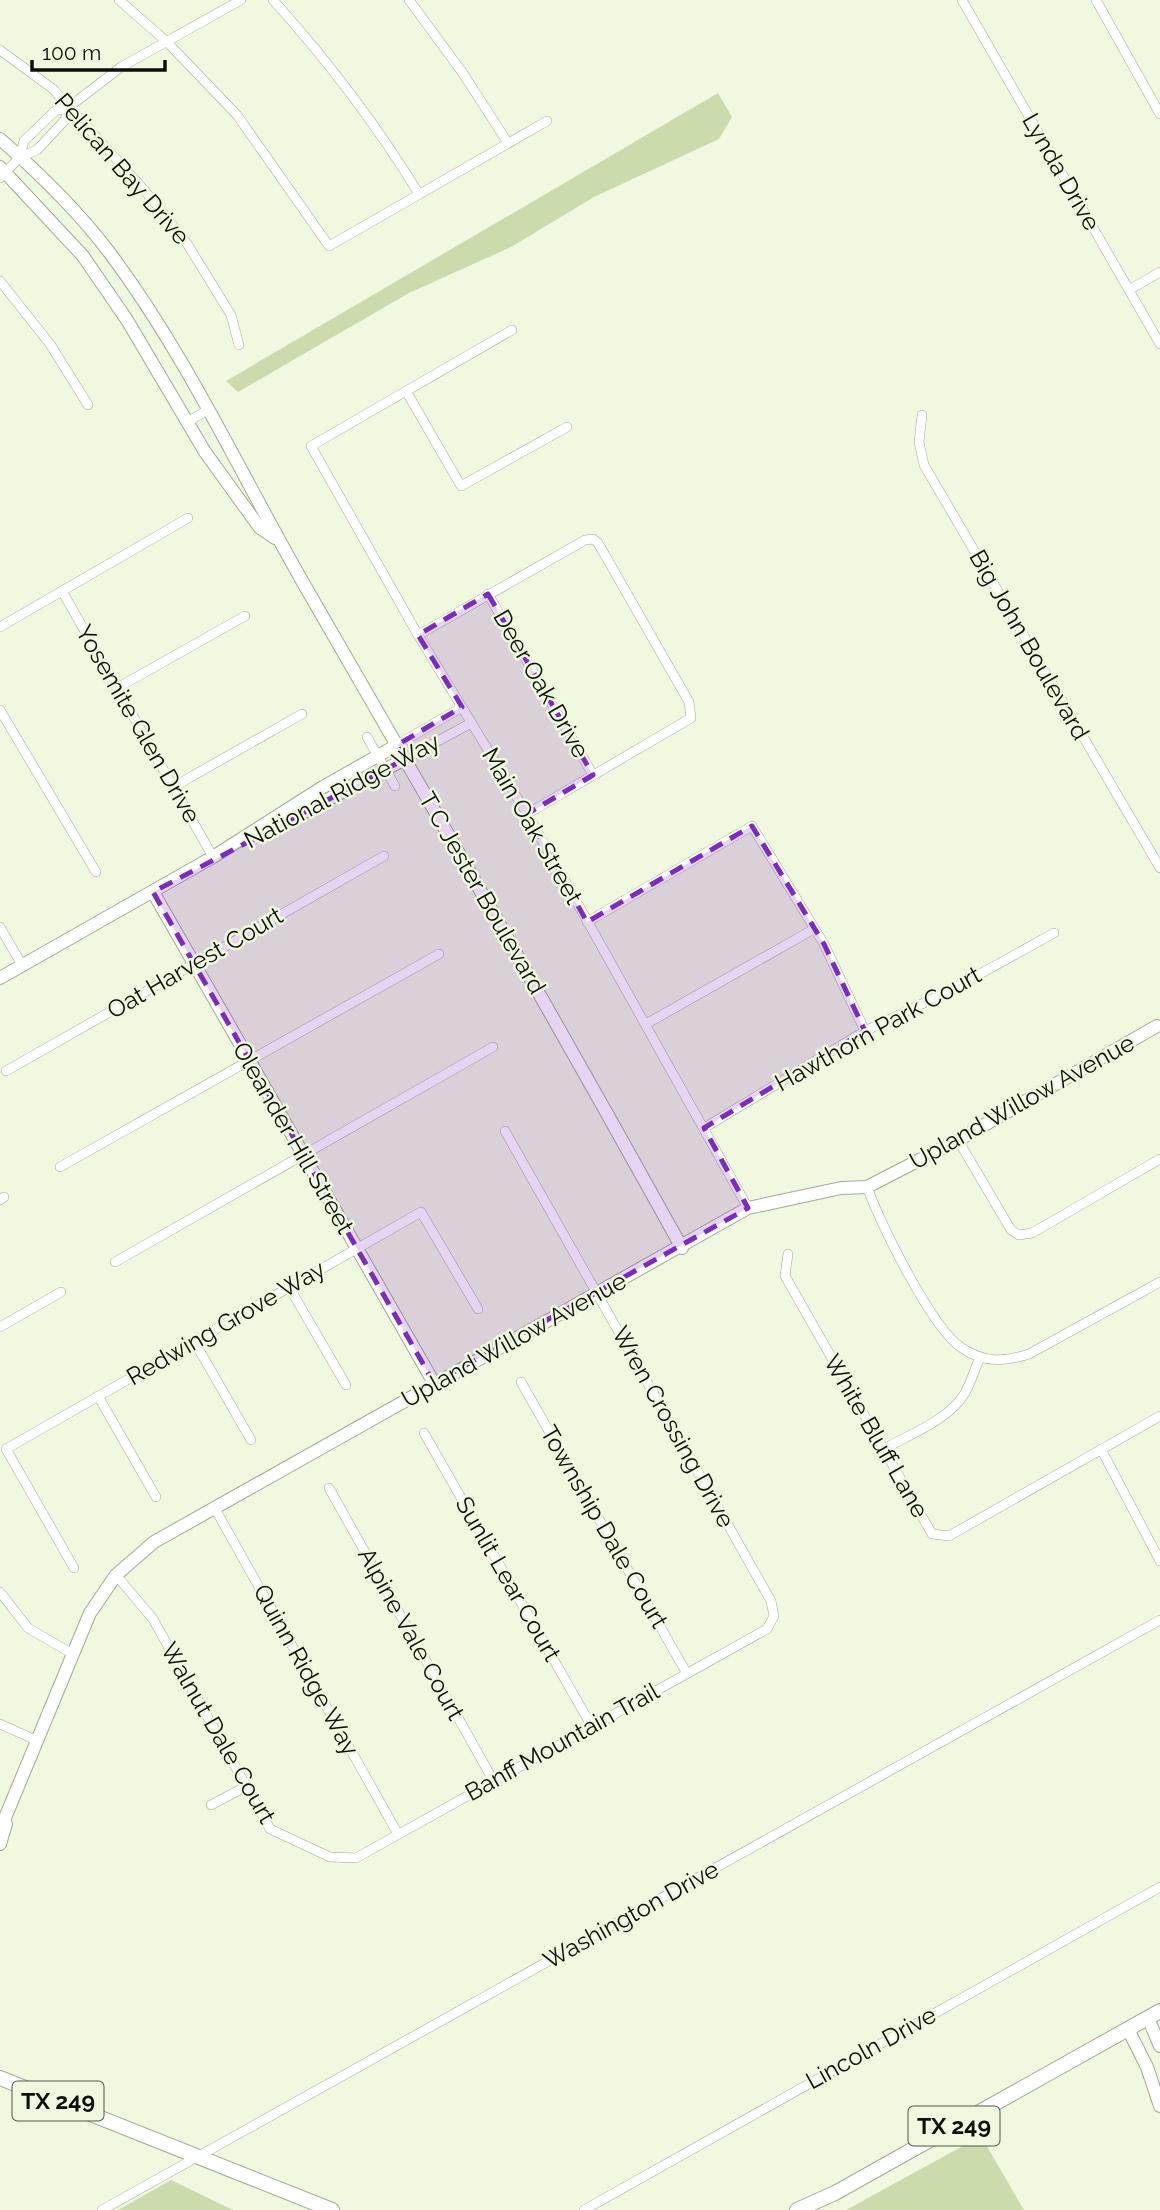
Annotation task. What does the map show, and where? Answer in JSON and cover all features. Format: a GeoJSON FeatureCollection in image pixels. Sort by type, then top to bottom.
{"type":"FeatureCollection","features":[{"type":"Feature","properties":{"kind":"main road","name":"TX 249"},"geometry":{"type":"LineString","coordinates":[[797,2210],[835,2193],[1154,2014]]}},
{"type":"Feature","properties":{"kind":"main road","name":"TX 249"},"geometry":{"type":"LineString","coordinates":[[0,2078],[330,2210]]}},
{"type":"Feature","properties":{"kind":"street"},"geometry":{"type":"LineString","coordinates":[[119,0],[167,42],[237,115],[329,246],[547,121]]}},
{"type":"Feature","properties":{"kind":"street"},"geometry":{"type":"LineString","coordinates":[[20,157],[24,141],[55,111],[69,107],[121,67],[241,0]]}},
{"type":"Feature","properties":{"kind":"street"},"geometry":{"type":"LineString","coordinates":[[273,0],[325,58],[376,124],[419,194]]}},
{"type":"Feature","properties":{"kind":"street"},"geometry":{"type":"LineString","coordinates":[[409,0],[462,72],[508,143]]}},
{"type":"Feature","properties":{"kind":"street","name":"Lynda Drive"},"geometry":{"type":"LineString","coordinates":[[962,0],[1160,344]]}},
{"type":"Feature","properties":{"kind":"street"},"geometry":{"type":"LineString","coordinates":[[1096,0],[1160,114]]}},
{"type":"Feature","properties":{"kind":"street","name":"Pelican Bay Drive"},"geometry":{"type":"LineString","coordinates":[[0,50],[43,79],[186,242],[230,315],[239,345]]}},
{"type":"Feature","properties":{"kind":"street"},"geometry":{"type":"LineString","coordinates":[[2,172],[20,157],[37,150],[65,120],[69,107]]}},
{"type":"Feature","properties":{"kind":"street","name":"T C Jester Boulevard"},"geometry":{"type":"LineString","coordinates":[[0,139],[107,249],[164,331],[278,540],[536,985],[682,1248]]}},
{"type":"Feature","properties":{"kind":"street","name":"T C Jester Boulevard"},"geometry":{"type":"LineString","coordinates":[[2,172],[83,256],[127,320],[187,422],[260,528],[278,540]]}},
{"type":"Feature","properties":{"kind":"street"},"geometry":{"type":"LineString","coordinates":[[1129,290],[1160,272]]}},
{"type":"Feature","properties":{"kind":"street"},"geometry":{"type":"LineString","coordinates":[[0,281],[50,344],[88,405]]}},
{"type":"Feature","properties":{"kind":"street"},"geometry":{"type":"LineString","coordinates":[[512,330],[406,391],[461,486],[566,427]]}},
{"type":"Feature","properties":{"kind":"street","name":"Main Oak Street"},"geometry":{"type":"LineString","coordinates":[[406,391],[311,446],[418,635],[527,814],[748,1208]]}},
{"type":"Feature","properties":{"kind":"street"},"geometry":{"type":"LineString","coordinates":[[187,422],[208,410]]}},
{"type":"Feature","properties":{"kind":"street","name":"Big John Boulevard"},"geometry":{"type":"LineString","coordinates":[[922,415],[919,442],[924,464],[1160,868]]}},
{"type":"Feature","properties":{"kind":"street"},"geometry":{"type":"LineString","coordinates":[[0,627],[188,518]]}},
{"type":"Feature","properties":{"kind":"street"},"geometry":{"type":"LineString","coordinates":[[418,635],[585,540],[593,539],[598,543],[692,710],[691,718],[527,814]]}},
{"type":"Feature","properties":{"kind":"street","name":"Yosemite Glen Drive"},"geometry":{"type":"LineString","coordinates":[[62,591],[213,858]]}},
{"type":"Feature","properties":{"kind":"street","name":"Deer Oak Drive"},"geometry":{"type":"LineString","coordinates":[[488,594],[593,775]]}},
{"type":"Feature","properties":{"kind":"street"},"geometry":{"type":"LineString","coordinates":[[117,688],[245,616]]}},
{"type":"Feature","properties":{"kind":"street","name":"National Ridge Way"},"geometry":{"type":"LineString","coordinates":[[213,858],[462,707]]}},
{"type":"Feature","properties":{"kind":"street"},"geometry":{"type":"LineString","coordinates":[[0,710],[96,872]]}},
{"type":"Feature","properties":{"kind":"street"},"geometry":{"type":"LineString","coordinates":[[173,786],[302,714]]}},
{"type":"Feature","properties":{"kind":"street","name":"National Ridge Way"},"geometry":{"type":"LineString","coordinates":[[0,978],[213,858],[386,770],[471,723]]}},
{"type":"Feature","properties":{"kind":"street","name":"T C Jester Boulevard"},"geometry":{"type":"LineString","coordinates":[[367,737],[395,786]]}},
{"type":"Feature","properties":{"kind":"street"},"geometry":{"type":"LineString","coordinates":[[587,922],[752,826],[814,929],[865,1031]]}},
{"type":"Feature","properties":{"kind":"street","name":"Oat Harvest Court"},"geometry":{"type":"LineString","coordinates":[[6,1070],[384,856]]}},
{"type":"Feature","properties":{"kind":"street","name":"Oleander Hill Street"},"geometry":{"type":"LineString","coordinates":[[152,892],[434,1383]]}},
{"type":"Feature","properties":{"kind":"street"},"geometry":{"type":"LineString","coordinates":[[0,927],[22,965]]}},
{"type":"Feature","properties":{"kind":"street"},"geometry":{"type":"LineString","coordinates":[[646,1024],[814,929]]}},
{"type":"Feature","properties":{"kind":"street","name":"Hawthorn Park Court"},"geometry":{"type":"LineString","coordinates":[[704,1128],[865,1031],[951,990],[1054,933]]}},
{"type":"Feature","properties":{"kind":"street"},"geometry":{"type":"LineString","coordinates":[[60,1167],[439,954]]}},
{"type":"Feature","properties":{"kind":"street","name":"Upland Willow Avenue"},"geometry":{"type":"LineString","coordinates":[[0,1844],[9,1814],[90,1613],[116,1575],[154,1542],[434,1383],[682,1248],[748,1208],[841,1188],[867,1187],[958,1140],[1159,1028]]}},
{"type":"Feature","properties":{"kind":"street"},"geometry":{"type":"LineString","coordinates":[[115,1262],[493,1047]]}},
{"type":"Feature","properties":{"kind":"street","name":"Wren Crossing Drive"},"geometry":{"type":"LineString","coordinates":[[505,1131],[764,1589],[774,1616]]}},
{"type":"Feature","properties":{"kind":"street"},"geometry":{"type":"LineString","coordinates":[[958,1140],[1011,1230],[1019,1235],[1031,1233],[1160,1159]]}},
{"type":"Feature","properties":{"kind":"street"},"geometry":{"type":"LineString","coordinates":[[867,1187],[878,1216],[949,1339],[991,1361],[1011,1360],[1029,1354],[1160,1282]]}},
{"type":"Feature","properties":{"kind":"street","name":"Redwing Grove Way"},"geometry":{"type":"LineString","coordinates":[[74,1569],[6,1449],[421,1212],[478,1309]]}},
{"type":"Feature","properties":{"kind":"street","name":"White Bluff Lane"},"geometry":{"type":"LineString","coordinates":[[788,1254],[785,1276],[932,1535],[949,1536],[1160,1416]]}},
{"type":"Feature","properties":{"kind":"street"},"geometry":{"type":"LineString","coordinates":[[289,1287],[346,1385]]}},
{"type":"Feature","properties":{"kind":"street"},"geometry":{"type":"LineString","coordinates":[[0,1326],[61,1292]]}},
{"type":"Feature","properties":{"kind":"street"},"geometry":{"type":"LineString","coordinates":[[194,1341],[251,1440]]}},
{"type":"Feature","properties":{"kind":"street"},"geometry":{"type":"LineString","coordinates":[[884,1449],[954,1405],[964,1394],[980,1357]]}},
{"type":"Feature","properties":{"kind":"street","name":"Township Dale Court"},"geometry":{"type":"LineString","coordinates":[[521,1382],[686,1672]]}},
{"type":"Feature","properties":{"kind":"street"},"geometry":{"type":"LineString","coordinates":[[98,1396],[156,1497]]}},
{"type":"Feature","properties":{"kind":"street","name":"Sunlit Lear Court"},"geometry":{"type":"LineString","coordinates":[[424,1433],[591,1725]]}},
{"type":"Feature","properties":{"kind":"street"},"geometry":{"type":"LineString","coordinates":[[1101,1449],[1160,1561]]}},
{"type":"Feature","properties":{"kind":"street","name":"Alpine Vale Court"},"geometry":{"type":"LineString","coordinates":[[329,1488],[493,1780]]}},
{"type":"Feature","properties":{"kind":"street","name":"Quinn Ridge Way"},"geometry":{"type":"LineString","coordinates":[[214,1507],[398,1834]]}},
{"type":"Feature","properties":{"kind":"street","name":"Walnut Dale Court"},"geometry":{"type":"LineString","coordinates":[[116,1575],[153,1619],[270,1829],[330,1857],[344,1860]]}},
{"type":"Feature","properties":{"kind":"street"},"geometry":{"type":"LineString","coordinates":[[1,1594],[28,1628],[73,1654]]}},
{"type":"Feature","properties":{"kind":"street","name":"Banff Mountain Trail"},"geometry":{"type":"LineString","coordinates":[[344,1860],[356,1858],[766,1629],[774,1616]]}},
{"type":"Feature","properties":{"kind":"street","name":"Washington Drive"},"geometry":{"type":"LineString","coordinates":[[102,2210],[1160,1620]]}},
{"type":"Feature","properties":{"kind":"street"},"geometry":{"type":"LineString","coordinates":[[0,1724],[38,1741]]}},
{"type":"Feature","properties":{"kind":"street"},"geometry":{"type":"LineString","coordinates":[[211,1805],[245,1787]]}},
{"type":"Feature","properties":{"kind":"street","name":"Upland Willow Avenue"},"geometry":{"type":"LineString","coordinates":[[0,1830],[9,1814]]}},
{"type":"Feature","properties":{"kind":"street","name":"Lincoln Drive"},"geometry":{"type":"LineString","coordinates":[[584,2210],[1160,1887]]}},
{"type":"Feature","properties":{"kind":"street"},"geometry":{"type":"LineString","coordinates":[[1154,2014],[1160,2046]]}},
{"type":"Feature","properties":{"kind":"street"},"geometry":{"type":"LineString","coordinates":[[1128,2029],[1147,2067],[1160,2106]]}},
{"type":"Feature","properties":{"kind":"street"},"geometry":{"type":"LineString","coordinates":[[814,2210],[835,2193]]}},
{"type":"Feature","properties":{"kind":"highlighted area"},"geometry":{"type":"Polygon","coordinates":[[[488,594],[593,775],[527,814],[587,922],[752,826],[824,944],[865,1031],[704,1128],[748,1208],[434,1383],[153,892],[405,759],[397,745],[462,707],[418,635],[488,594]]]}},
{"type":"Feature","properties":{"kind":"green space"},"geometry":{"type":"Polygon","coordinates":[[[718,93],[732,117],[719,139],[594,197],[511,247],[409,293],[238,392],[226,381],[718,93]]]}},
{"type":"Feature","properties":{"kind":"green space"},"geometry":{"type":"Polygon","coordinates":[[[981,2136],[1024,2210],[846,2210],[981,2136]]]}},
{"type":"Feature","properties":{"kind":"green space"},"geometry":{"type":"Polygon","coordinates":[[[171,2180],[233,2210],[118,2210],[171,2180]]]}}]}
